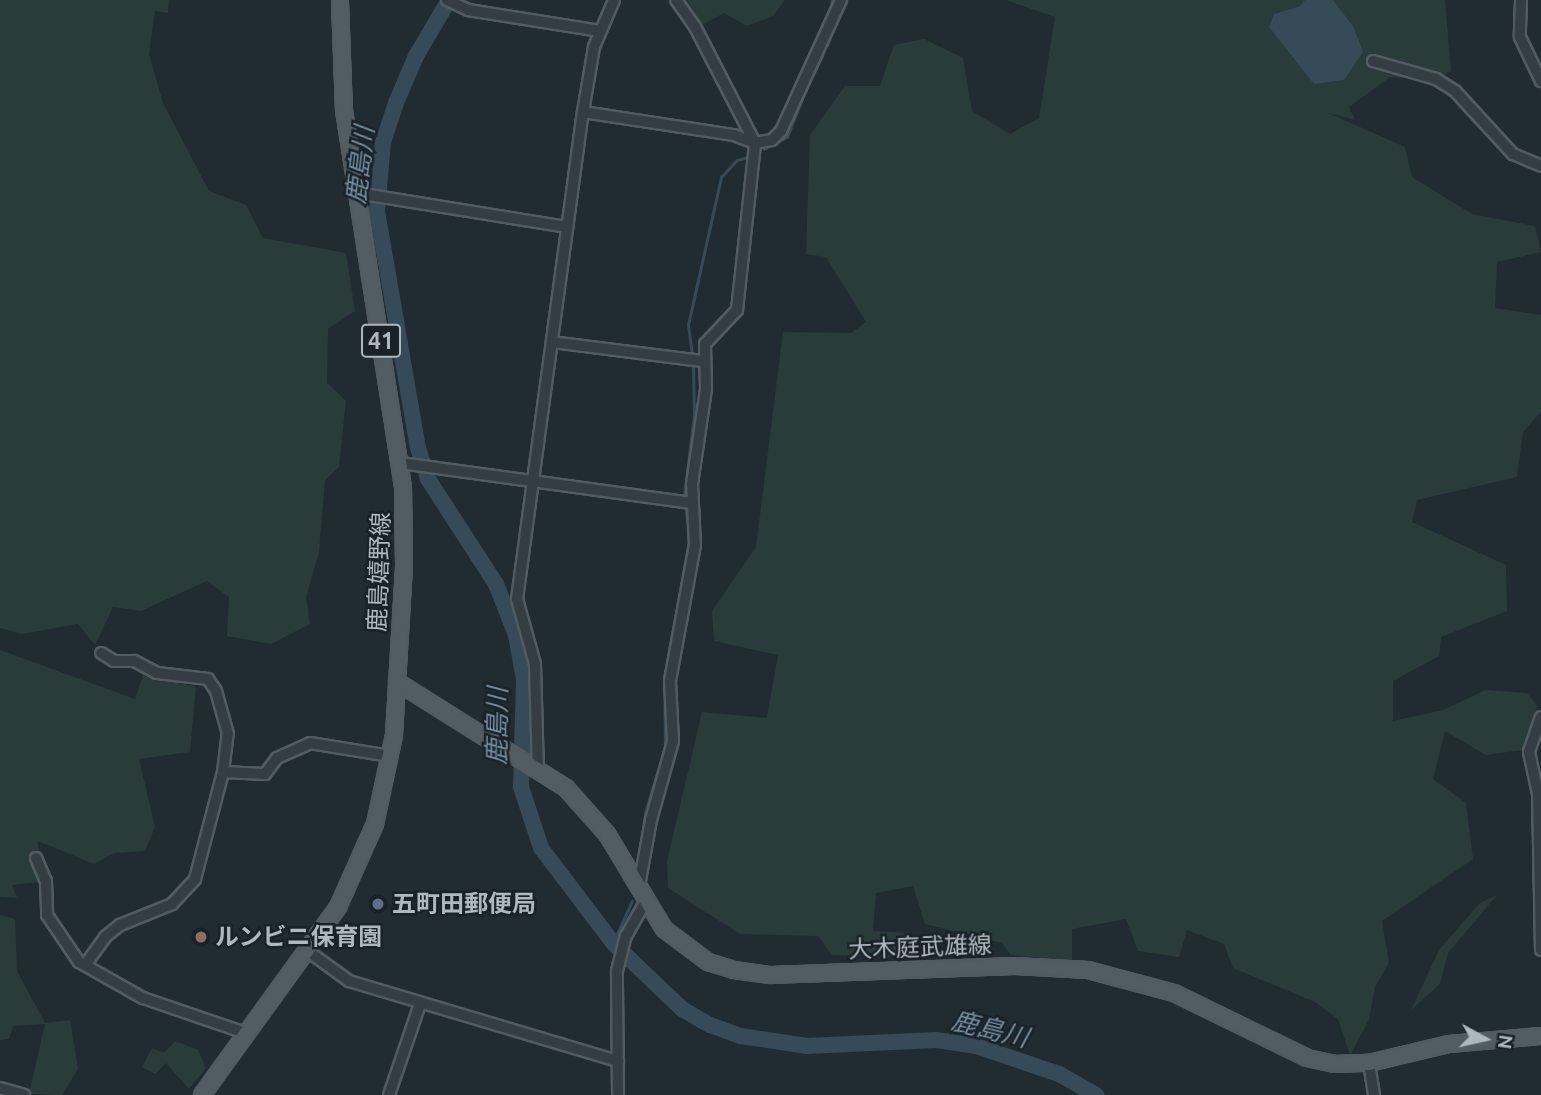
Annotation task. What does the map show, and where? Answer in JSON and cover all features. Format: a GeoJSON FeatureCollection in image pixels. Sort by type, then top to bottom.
{"type":"FeatureCollection","features":[{"type":"Feature","properties":{"kind":"main road","name":"鹿島嬉野線"},"geometry":{"type":"LineString","coordinates":[[202,1095],[309,952],[355,871],[375,824],[390,756],[397,682],[406,463],[361,194],[344,111],[340,0]]}},
{"type":"Feature","properties":{"kind":"main road","name":"大木庭武雄線"},"geometry":{"type":"LineString","coordinates":[[397,682],[566,788],[589,811],[664,929],[685,947],[734,970],[771,975],[1015,966],[1088,970],[1174,993],[1307,1058],[1335,1064],[1369,1063],[1449,1044],[1541,1036]]}},
{"type":"Feature","properties":{"kind":"street"},"geometry":{"type":"LineString","coordinates":[[447,0],[600,31]]}},
{"type":"Feature","properties":{"kind":"street"},"geometry":{"type":"LineString","coordinates":[[538,772],[535,664],[517,598],[583,112],[600,31],[614,0]]}},
{"type":"Feature","properties":{"kind":"street"},"geometry":{"type":"LineString","coordinates":[[618,1095],[620,957],[643,893],[651,820],[673,741],[670,681],[695,545],[692,503],[706,390],[703,361],[713,332],[737,310],[755,143],[695,27],[676,0]]}},
{"type":"Feature","properties":{"kind":"street"},"geometry":{"type":"LineString","coordinates":[[583,112],[734,135],[755,143],[772,140],[781,131],[841,0]]}},
{"type":"Feature","properties":{"kind":"street"},"geometry":{"type":"LineString","coordinates":[[1521,0],[1520,37],[1541,81]]}},
{"type":"Feature","properties":{"kind":"street"},"geometry":{"type":"LineString","coordinates":[[1373,61],[1436,79],[1455,91],[1513,154],[1541,166]]}},
{"type":"Feature","properties":{"kind":"street"},"geometry":{"type":"LineString","coordinates":[[361,194],[567,227]]}},
{"type":"Feature","properties":{"kind":"street"},"geometry":{"type":"LineString","coordinates":[[552,342],[703,361]]}},
{"type":"Feature","properties":{"kind":"street"},"geometry":{"type":"LineString","coordinates":[[406,463],[692,503]]}},
{"type":"Feature","properties":{"kind":"street"},"geometry":{"type":"LineString","coordinates":[[85,965],[105,937],[120,925],[172,904],[195,879],[223,772],[228,734],[216,691],[208,679],[157,673],[134,661],[114,661],[101,653]]}},
{"type":"Feature","properties":{"kind":"street"},"geometry":{"type":"LineString","coordinates":[[1541,717],[1529,752],[1538,794],[1541,950]]}},
{"type":"Feature","properties":{"kind":"street"},"geometry":{"type":"LineString","coordinates":[[223,772],[265,774],[277,758],[310,743],[390,756]]}},
{"type":"Feature","properties":{"kind":"street"},"geometry":{"type":"LineString","coordinates":[[1529,752],[1541,752]]}},
{"type":"Feature","properties":{"kind":"street"},"geometry":{"type":"LineString","coordinates":[[36,858],[46,881],[47,915],[85,965],[143,998],[248,1034]]}},
{"type":"Feature","properties":{"kind":"street"},"geometry":{"type":"LineString","coordinates":[[309,952],[349,981],[618,1061]]}},
{"type":"Feature","properties":{"kind":"street"},"geometry":{"type":"LineString","coordinates":[[390,1095],[420,1004]]}},
{"type":"Feature","properties":{"kind":"street"},"geometry":{"type":"LineString","coordinates":[[1369,1063],[1374,1095]]}},
{"type":"Feature","properties":{"kind":"street"},"geometry":{"type":"LineString","coordinates":[[0,1088],[24,1095]]}},
{"type":"Feature","properties":{"kind":"green space"},"geometry":{"type":"Polygon","coordinates":[[[0,0],[169,0],[168,13],[155,11],[149,54],[163,103],[209,191],[246,205],[263,238],[346,253],[355,311],[328,329],[327,383],[346,401],[339,467],[325,480],[319,552],[306,597],[310,624],[271,644],[227,636],[229,597],[207,581],[141,611],[113,607],[95,645],[78,624],[22,634],[0,628],[0,0]]]}},
{"type":"Feature","properties":{"kind":"green space"},"geometry":{"type":"Polygon","coordinates":[[[687,0],[785,0],[773,16],[747,26],[724,13],[702,25],[687,0]]]}},
{"type":"Feature","properties":{"kind":"green space"},"geometry":{"type":"Polygon","coordinates":[[[1006,0],[1305,0],[1300,6],[1274,14],[1353,26],[1333,0],[1445,0],[1451,71],[1434,80],[1390,77],[1349,107],[1355,120],[1328,113],[1405,147],[1412,177],[1472,214],[1535,226],[1541,252],[1497,262],[1495,308],[1541,315],[1541,412],[1523,432],[1517,477],[1417,500],[1412,522],[1506,565],[1507,611],[1441,637],[1439,656],[1393,681],[1393,721],[1443,710],[1486,690],[1527,693],[1537,706],[1522,750],[1486,755],[1445,731],[1433,779],[1466,803],[1473,859],[1382,921],[1389,962],[1375,987],[1369,1020],[1350,1055],[1338,1019],[1315,1002],[1233,968],[1224,944],[1187,930],[1179,957],[1138,951],[1126,919],[1072,929],[1072,961],[1011,955],[1002,943],[925,924],[913,886],[876,893],[873,931],[909,933],[902,957],[832,955],[818,936],[740,934],[668,888],[667,861],[702,712],[767,718],[778,655],[714,641],[712,611],[756,547],[783,332],[851,333],[866,322],[826,257],[806,254],[810,135],[845,86],[880,86],[894,45],[924,39],[963,58],[972,111],[1010,134],[1039,118],[1055,17],[1006,0]]]}},
{"type":"Feature","properties":{"kind":"green space"},"geometry":{"type":"Polygon","coordinates":[[[0,650],[135,699],[143,675],[196,687],[190,752],[139,759],[155,827],[145,851],[114,853],[94,864],[38,841],[40,882],[12,885],[17,898],[0,897],[0,650]]]}},
{"type":"Feature","properties":{"kind":"green space"},"geometry":{"type":"Polygon","coordinates":[[[1497,895],[1448,953],[1440,984],[1411,1010],[1439,950],[1480,903],[1497,895]]]}},
{"type":"Feature","properties":{"kind":"green space"},"geometry":{"type":"Polygon","coordinates":[[[0,915],[15,919],[17,971],[45,1023],[70,1020],[78,1069],[62,1095],[29,1094],[45,1024],[13,1026],[9,1039],[0,1040],[0,915]]]}},
{"type":"Feature","properties":{"kind":"green space"},"geometry":{"type":"Polygon","coordinates":[[[175,1041],[198,1050],[206,1068],[189,1089],[166,1063],[155,1074],[142,1067],[152,1048],[164,1053],[175,1041]]]}},
{"type":"Feature","properties":{"kind":"water"},"geometry":{"type":"Polygon","coordinates":[[[1305,0],[1333,0],[1353,26],[1363,52],[1344,80],[1314,84],[1269,27],[1274,14],[1300,6],[1305,0]]]}},
{"type":"Feature","properties":{"kind":"waterway","name":"鹿島川"},"geometry":{"type":"LineString","coordinates":[[449,0],[416,56],[396,103],[383,142],[377,211],[418,448],[428,479],[496,584],[516,635],[524,680],[521,787],[541,848],[613,943],[682,1009],[710,1025],[741,1036],[807,1046],[936,1040],[976,1046],[1059,1074],[1096,1095]]}},
{"type":"Feature","properties":{"kind":"waterway"},"geometry":{"type":"LineString","coordinates":[[831,6],[832,0]]}},
{"type":"Feature","properties":{"kind":"waterway"},"geometry":{"type":"LineString","coordinates":[[827,45],[830,37]]}},
{"type":"Feature","properties":{"kind":"waterway"},"geometry":{"type":"LineString","coordinates":[[811,78],[822,56]]}},
{"type":"Feature","properties":{"kind":"waterway"},"geometry":{"type":"LineString","coordinates":[[764,149],[787,137],[805,91]]}},
{"type":"Feature","properties":{"kind":"waterway"},"geometry":{"type":"LineString","coordinates":[[692,354],[688,325],[721,177],[737,160],[748,157]]}},
{"type":"Feature","properties":{"kind":"waterway"},"geometry":{"type":"LineString","coordinates":[[684,496],[694,416],[693,367]]}},
{"type":"Feature","properties":{"kind":"waterway"},"geometry":{"type":"LineString","coordinates":[[640,854],[645,813],[665,747],[664,678],[689,540],[686,509]]}},
{"type":"Feature","properties":{"kind":"waterway"},"geometry":{"type":"LineString","coordinates":[[613,943],[632,901]]}},
{"type":"Feature","properties":{"kind":"place","name":"五町田郵便局"},"geometry":{"type":"Point","coordinates":[378,904]}},
{"type":"Feature","properties":{"kind":"place","name":"ルンビニ保育園"},"geometry":{"type":"Point","coordinates":[201,937]}}]}
